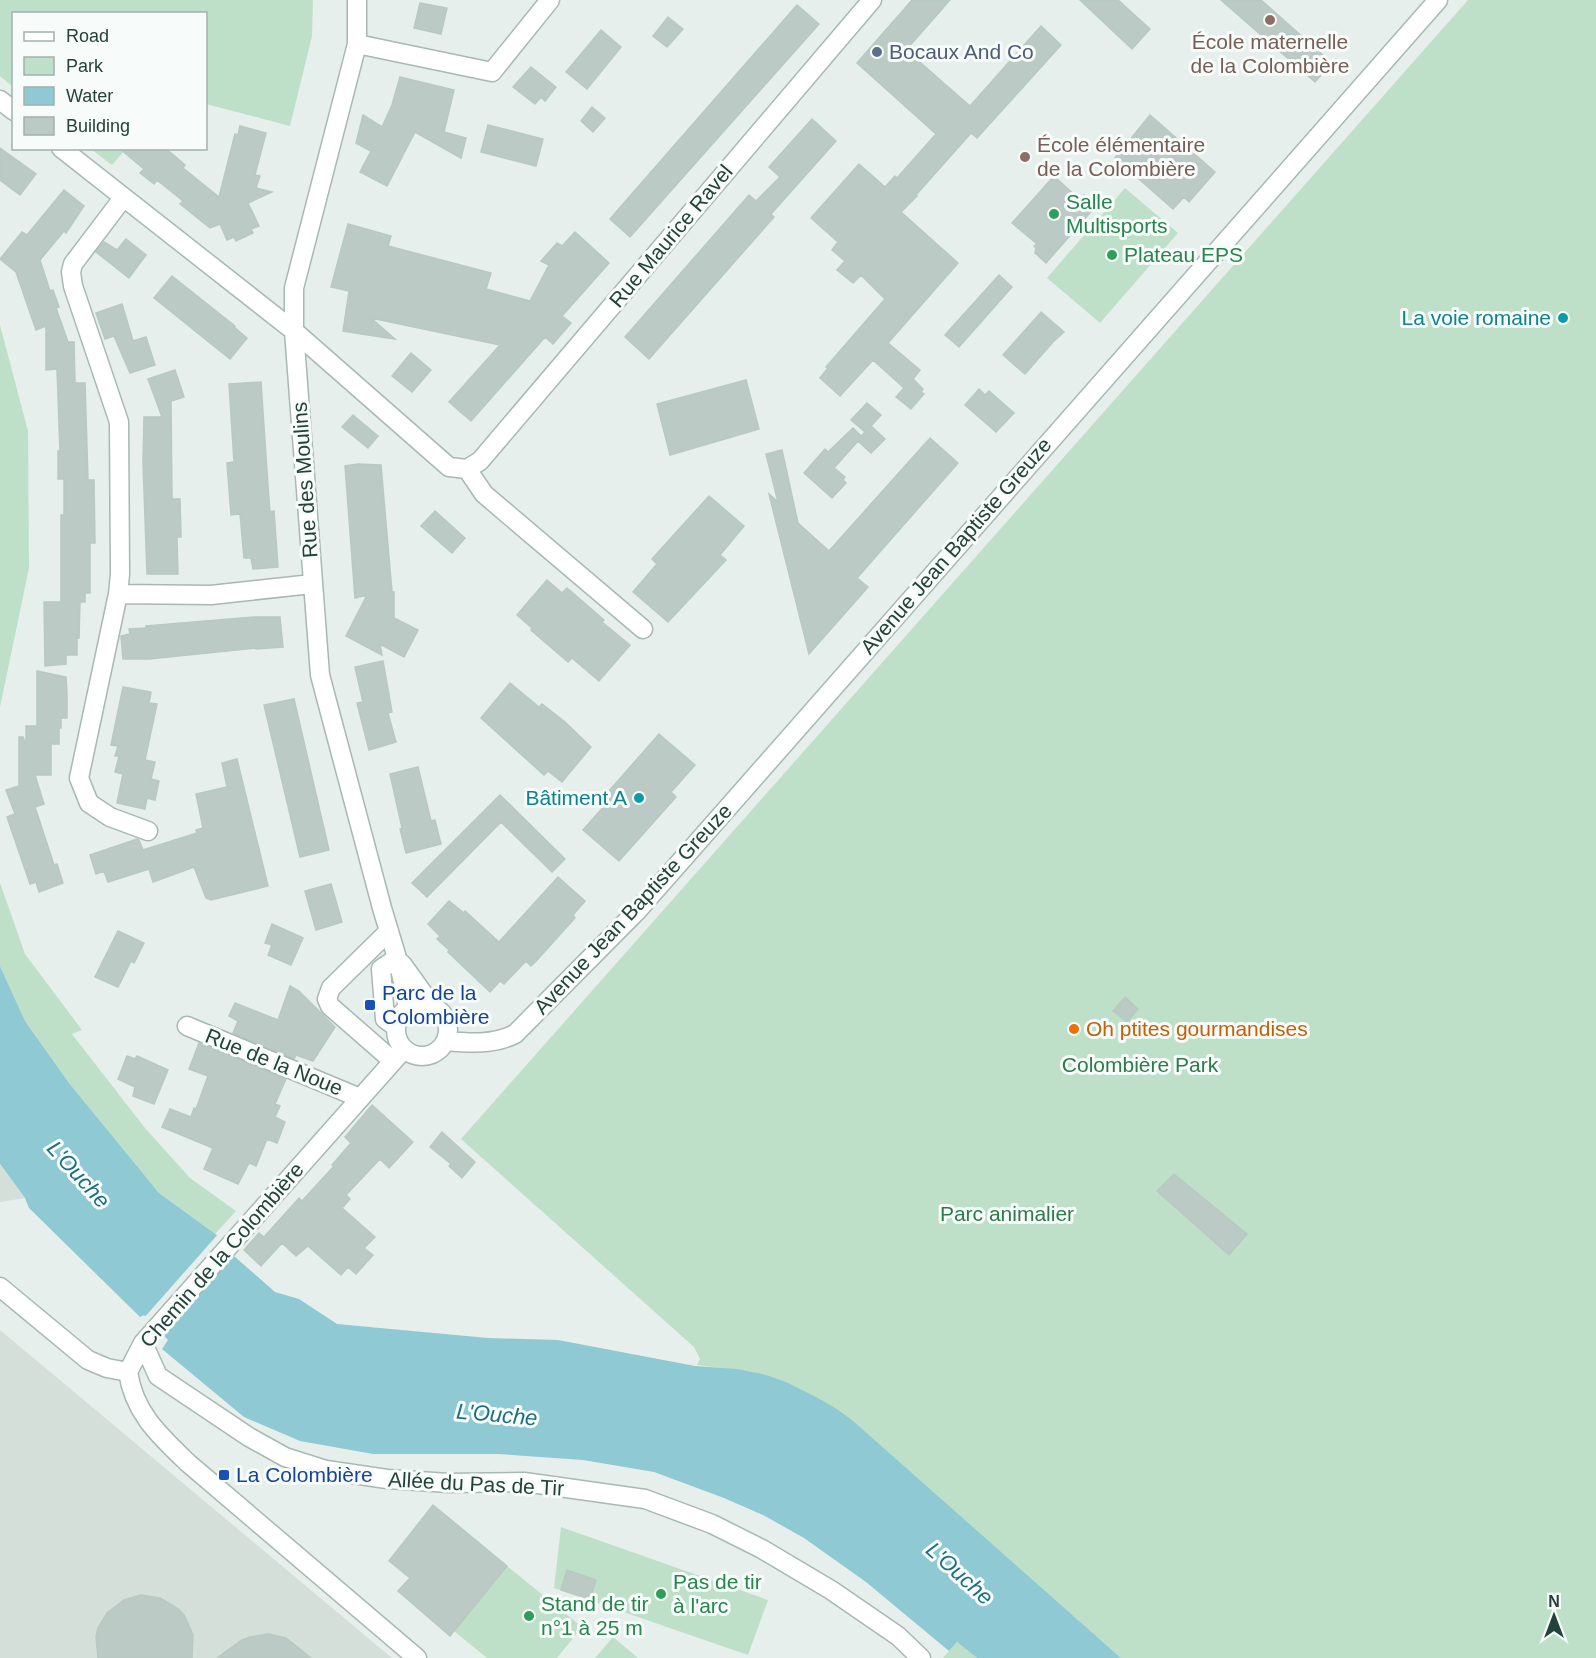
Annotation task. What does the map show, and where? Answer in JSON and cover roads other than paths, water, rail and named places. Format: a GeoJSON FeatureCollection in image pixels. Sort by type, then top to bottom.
{"type":"FeatureCollection","features":[{"type":"Feature","properties":{"kind":"street","name":"Rue des Moulins"},"geometry":{"type":"LineString","coordinates":[[357,0],[357,44],[294,288],[294,331],[320,675],[397,958],[407,997],[407,1009]]}},
{"type":"Feature","properties":{"kind":"street"},"geometry":{"type":"LineString","coordinates":[[357,44],[492,72],[550,0]]}},
{"type":"Feature","properties":{"kind":"street","name":"Rue Maurice Ravel"},"geometry":{"type":"LineString","coordinates":[[466,469],[480,461],[872,0]]}},
{"type":"Feature","properties":{"kind":"street","name":"Avenue Jean Baptiste Greuze"},"geometry":{"type":"LineString","coordinates":[[446,1041],[487,1042],[515,1034],[636,911],[1438,0]]}},
{"type":"Feature","properties":{"kind":"street"},"geometry":{"type":"LineString","coordinates":[[0,100],[12,109]]}},
{"type":"Feature","properties":{"kind":"street"},"geometry":{"type":"LineString","coordinates":[[63,150],[294,331],[449,467],[466,469],[484,494],[643,629]]}},
{"type":"Feature","properties":{"kind":"street"},"geometry":{"type":"LineString","coordinates":[[123,198],[78,256],[71,272],[73,286],[119,422],[120,574],[118,594],[79,778],[89,803],[110,817],[148,831]]}},
{"type":"Feature","properties":{"kind":"street"},"geometry":{"type":"LineString","coordinates":[[118,594],[211,596],[312,584]]}},
{"type":"Feature","properties":{"kind":"street"},"geometry":{"type":"LineString","coordinates":[[388,931],[331,988],[327,999],[330,1006],[398,1055],[409,1053],[423,1056],[437,1052],[446,1041],[448,1028],[443,1016],[433,1007],[420,1005],[407,1009],[396,1027],[398,1055]]}},
{"type":"Feature","properties":{"kind":"street","name":"Rue des Moulins"},"geometry":{"type":"LineString","coordinates":[[397,958],[433,1007]]}},
{"type":"Feature","properties":{"kind":"street"},"geometry":{"type":"LineString","coordinates":[[396,1027],[385,1019],[381,969],[397,958]]}},
{"type":"Feature","properties":{"kind":"street","name":"Rue de la Noue"},"geometry":{"type":"LineString","coordinates":[[188,1026],[360,1098]]}},
{"type":"Feature","properties":{"kind":"street","name":"Chemin de la Colombière"},"geometry":{"type":"LineString","coordinates":[[128,1372],[143,1343],[398,1055]]}},
{"type":"Feature","properties":{"kind":"street"},"geometry":{"type":"LineString","coordinates":[[0,1287],[88,1360],[107,1368],[128,1372],[134,1400],[146,1418],[188,1464],[417,1658]]}},
{"type":"Feature","properties":{"kind":"street","name":"Allée du Pas de Tir"},"geometry":{"type":"LineString","coordinates":[[143,1343],[158,1376],[249,1437],[285,1457],[326,1470],[387,1479],[449,1484],[524,1482],[645,1499],[712,1524],[762,1549],[831,1590],[898,1636],[921,1658]]}},
{"type":"Feature","properties":{"kind":"water","name":"L'Ouche"},"geometry":{"type":"Polygon","coordinates":[[[0,966],[25,1021],[69,1083],[159,1193],[218,1236],[234,1256],[275,1292],[299,1299],[337,1324],[488,1338],[558,1340],[695,1366],[737,1369],[786,1382],[837,1409],[853,1421],[1121,1658],[977,1658],[957,1642],[949,1651],[866,1582],[804,1538],[765,1516],[654,1472],[583,1460],[498,1454],[373,1454],[300,1441],[244,1417],[162,1349],[168,1340],[144,1315],[140,1317],[29,1208],[25,1198],[0,1164],[0,966]]]}},
{"type":"Feature","properties":{"kind":"place","name":"École maternelle de la Colombière"},"geometry":{"type":"Point","coordinates":[1270,20]}},
{"type":"Feature","properties":{"kind":"place","name":"Bocaux And Co"},"geometry":{"type":"Point","coordinates":[877,52]}},
{"type":"Feature","properties":{"kind":"place","name":"École élémentaire de la Colombière"},"geometry":{"type":"Point","coordinates":[1025,157]}},
{"type":"Feature","properties":{"kind":"place","name":"Salle Multisports"},"geometry":{"type":"Point","coordinates":[1054,214]}},
{"type":"Feature","properties":{"kind":"place","name":"Plateau EPS"},"geometry":{"type":"Point","coordinates":[1112,255]}},
{"type":"Feature","properties":{"kind":"place","name":"La voie romaine"},"geometry":{"type":"Point","coordinates":[1563,318]}},
{"type":"Feature","properties":{"kind":"place","name":"Bâtiment A"},"geometry":{"type":"Point","coordinates":[639,798]}},
{"type":"Feature","properties":{"kind":"place","name":"Parc de la Colombière"},"geometry":{"type":"Point","coordinates":[370,1005]}},
{"type":"Feature","properties":{"kind":"place","name":"Oh ptites gourmandises"},"geometry":{"type":"Point","coordinates":[1074,1029]}},
{"type":"Feature","properties":{"kind":"place","name":"La Colombière"},"geometry":{"type":"Point","coordinates":[224,1475]}},
{"type":"Feature","properties":{"kind":"place","name":"Pas de tir à l'arc"},"geometry":{"type":"Point","coordinates":[661,1594]}},
{"type":"Feature","properties":{"kind":"place","name":"Stand de tir n°1 à 25 m"},"geometry":{"type":"Point","coordinates":[529,1616]}},
{"type":"Feature","properties":{"kind":"park label","name":"Colombière Park"},"geometry":{"type":"Point","coordinates":[1140,1065]}},
{"type":"Feature","properties":{"kind":"park label","name":"Parc animalier"},"geometry":{"type":"Point","coordinates":[1007,1214]}}]}
